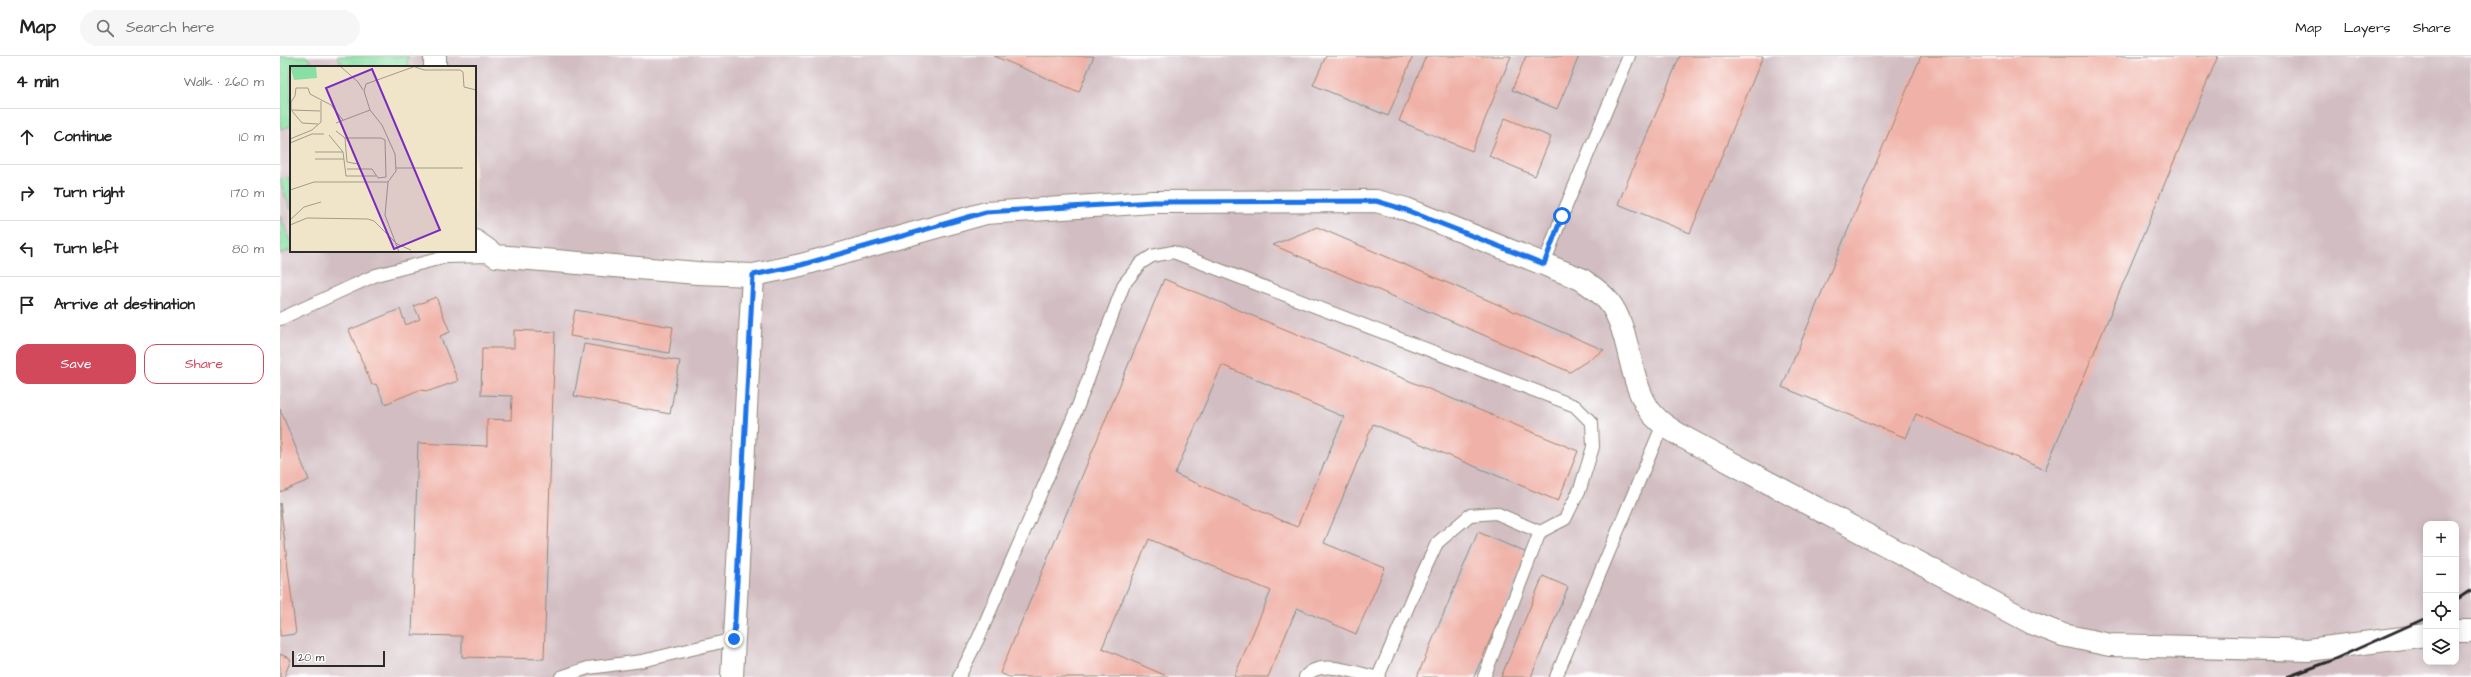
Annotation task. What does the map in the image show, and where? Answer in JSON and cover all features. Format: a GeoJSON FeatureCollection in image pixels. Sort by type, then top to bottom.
{"type":"FeatureCollection","features":[{"type":"Feature","properties":{"kind":"street"},"geometry":{"type":"LineString","coordinates":[[434,66],[435,56]]}},
{"type":"Feature","properties":{"kind":"street"},"geometry":{"type":"LineString","coordinates":[[476,242],[496,256],[697,273],[753,275],[801,265],[986,212],[1153,202],[1376,201],[1406,210],[1581,279],[1598,290],[1610,303],[1619,322],[1639,390],[1648,408],[1663,424],[1683,437],[2032,623],[2063,635],[2110,645],[2308,650],[2423,635]]}},
{"type":"Feature","properties":{"kind":"street"},"geometry":{"type":"LineString","coordinates":[[732,677],[753,275]]}},
{"type":"Feature","properties":{"kind":"street"},"geometry":{"type":"LineString","coordinates":[[2459,631],[2471,631]]}},
{"type":"Feature","properties":{"kind":"lane"},"geometry":{"type":"LineString","coordinates":[[1544,264],[1562,216],[1629,56]]}},
{"type":"Feature","properties":{"kind":"lane"},"geometry":{"type":"LineString","coordinates":[[959,677],[979,637],[1078,406],[1124,284],[1141,263],[1152,256],[1173,252],[1575,406],[1592,423],[1593,447],[1580,489],[1565,519],[1540,532],[1484,677]]}},
{"type":"Feature","properties":{"kind":"lane"},"geometry":{"type":"LineString","coordinates":[[280,319],[376,275],[446,257],[496,256]]}},
{"type":"Feature","properties":{"kind":"lane"},"geometry":{"type":"LineString","coordinates":[[1556,677],[1663,424]]}},
{"type":"Feature","properties":{"kind":"lane"},"geometry":{"type":"LineString","coordinates":[[1305,677],[1320,668],[1333,668],[1377,677],[1437,543],[1470,516],[1496,513],[1540,532]]}},
{"type":"Feature","properties":{"kind":"lane"},"geometry":{"type":"LineString","coordinates":[[561,677],[588,668],[642,661],[734,639]]}},
{"type":"Feature","properties":{"kind":"shaded area"},"geometry":{"type":"Polygon","coordinates":[[[280,56],[2471,56],[2471,677],[280,677],[280,56]]]}},
{"type":"Feature","properties":{"kind":"green space"},"geometry":{"type":"Polygon","coordinates":[[[280,56],[306,56],[314,66],[290,66],[290,126],[280,129],[280,56]]]}},
{"type":"Feature","properties":{"kind":"green space"},"geometry":{"type":"Polygon","coordinates":[[[337,56],[408,56],[407,66],[343,66],[337,56]]]}},
{"type":"Feature","properties":{"kind":"green space"},"geometry":{"type":"Polygon","coordinates":[[[290,178],[290,207],[280,182],[280,179],[290,178]]]}},
{"type":"Feature","properties":{"kind":"green space"},"geometry":{"type":"Polygon","coordinates":[[[280,215],[290,240],[290,250],[280,254],[280,215]]]}},
{"type":"Feature","properties":{"kind":"building"},"geometry":{"type":"Polygon","coordinates":[[[994,56],[1094,56],[1079,92],[994,56]]]}},
{"type":"Feature","properties":{"kind":"building"},"geometry":{"type":"Polygon","coordinates":[[[1326,56],[1413,56],[1388,116],[1313,85],[1326,56]]]}},
{"type":"Feature","properties":{"kind":"building"},"geometry":{"type":"Polygon","coordinates":[[[1426,56],[1511,56],[1472,151],[1399,121],[1426,56]]]}},
{"type":"Feature","properties":{"kind":"building"},"geometry":{"type":"Polygon","coordinates":[[[1526,56],[1579,56],[1557,109],[1512,90],[1526,56]]]}},
{"type":"Feature","properties":{"kind":"building"},"geometry":{"type":"Polygon","coordinates":[[[1680,56],[1763,56],[1690,233],[1618,204],[1680,56]]]}},
{"type":"Feature","properties":{"kind":"building"},"geometry":{"type":"Polygon","coordinates":[[[1921,56],[2218,56],[2045,470],[1916,414],[1906,438],[1782,387],[1921,56]]]}},
{"type":"Feature","properties":{"kind":"building"},"geometry":{"type":"Polygon","coordinates":[[[1505,118],[1551,137],[1535,176],[1489,156],[1505,118]]]}},
{"type":"Feature","properties":{"kind":"building"},"geometry":{"type":"Polygon","coordinates":[[[1317,227],[1604,350],[1570,372],[1273,245],[1317,227]]]}},
{"type":"Feature","properties":{"kind":"building"},"geometry":{"type":"Polygon","coordinates":[[[1164,279],[1578,451],[1558,501],[1373,424],[1324,543],[1385,568],[1356,634],[1297,608],[1268,677],[1234,677],[1271,591],[1149,539],[1102,648],[1169,677],[1009,677],[1000,673],[1164,279]],[[1222,365],[1175,474],[1297,527],[1344,417],[1222,365]]]}},
{"type":"Feature","properties":{"kind":"building"},"geometry":{"type":"Polygon","coordinates":[[[436,297],[450,332],[440,336],[458,381],[429,391],[419,390],[385,404],[376,384],[372,385],[349,330],[400,309],[406,325],[420,319],[414,306],[436,297]]]}},
{"type":"Feature","properties":{"kind":"building"},"geometry":{"type":"Polygon","coordinates":[[[575,310],[673,327],[669,353],[570,336],[575,310]]]}},
{"type":"Feature","properties":{"kind":"building"},"geometry":{"type":"Polygon","coordinates":[[[514,330],[555,332],[544,659],[462,657],[462,636],[412,635],[418,443],[487,446],[487,419],[511,420],[512,396],[481,395],[482,348],[514,348],[514,330]]]}},
{"type":"Feature","properties":{"kind":"building"},"geometry":{"type":"Polygon","coordinates":[[[584,344],[680,361],[670,414],[574,396],[584,344]]]}},
{"type":"Feature","properties":{"kind":"building"},"geometry":{"type":"Polygon","coordinates":[[[280,409],[309,480],[280,492],[280,409]]]}},
{"type":"Feature","properties":{"kind":"building"},"geometry":{"type":"Polygon","coordinates":[[[280,503],[296,634],[280,636],[280,503]]]}},
{"type":"Feature","properties":{"kind":"building"},"geometry":{"type":"Polygon","coordinates":[[[1478,532],[1527,553],[1474,677],[1417,677],[1478,532]]]}},
{"type":"Feature","properties":{"kind":"building"},"geometry":{"type":"Polygon","coordinates":[[[1543,576],[1568,587],[1531,677],[1501,677],[1543,576]]]}},
{"type":"Feature","properties":{"kind":"building"},"geometry":{"type":"Polygon","coordinates":[[[280,654],[291,659],[284,677],[280,677],[280,654]]]}},
{"type":"Feature","properties":{"kind":"railway"},"geometry":{"type":"LineString","coordinates":[[2459,598],[2471,590]]}},
{"type":"Feature","properties":{"kind":"railway"},"geometry":{"type":"LineString","coordinates":[[2287,677],[2328,662],[2423,619]]}},
{"type":"Feature","properties":{"kind":"route"},"geometry":{"type":"LineString","coordinates":[[734,639],[753,275],[801,265],[986,212],[1153,202],[1376,201],[1406,210],[1544,264],[1562,216]]}}]}
